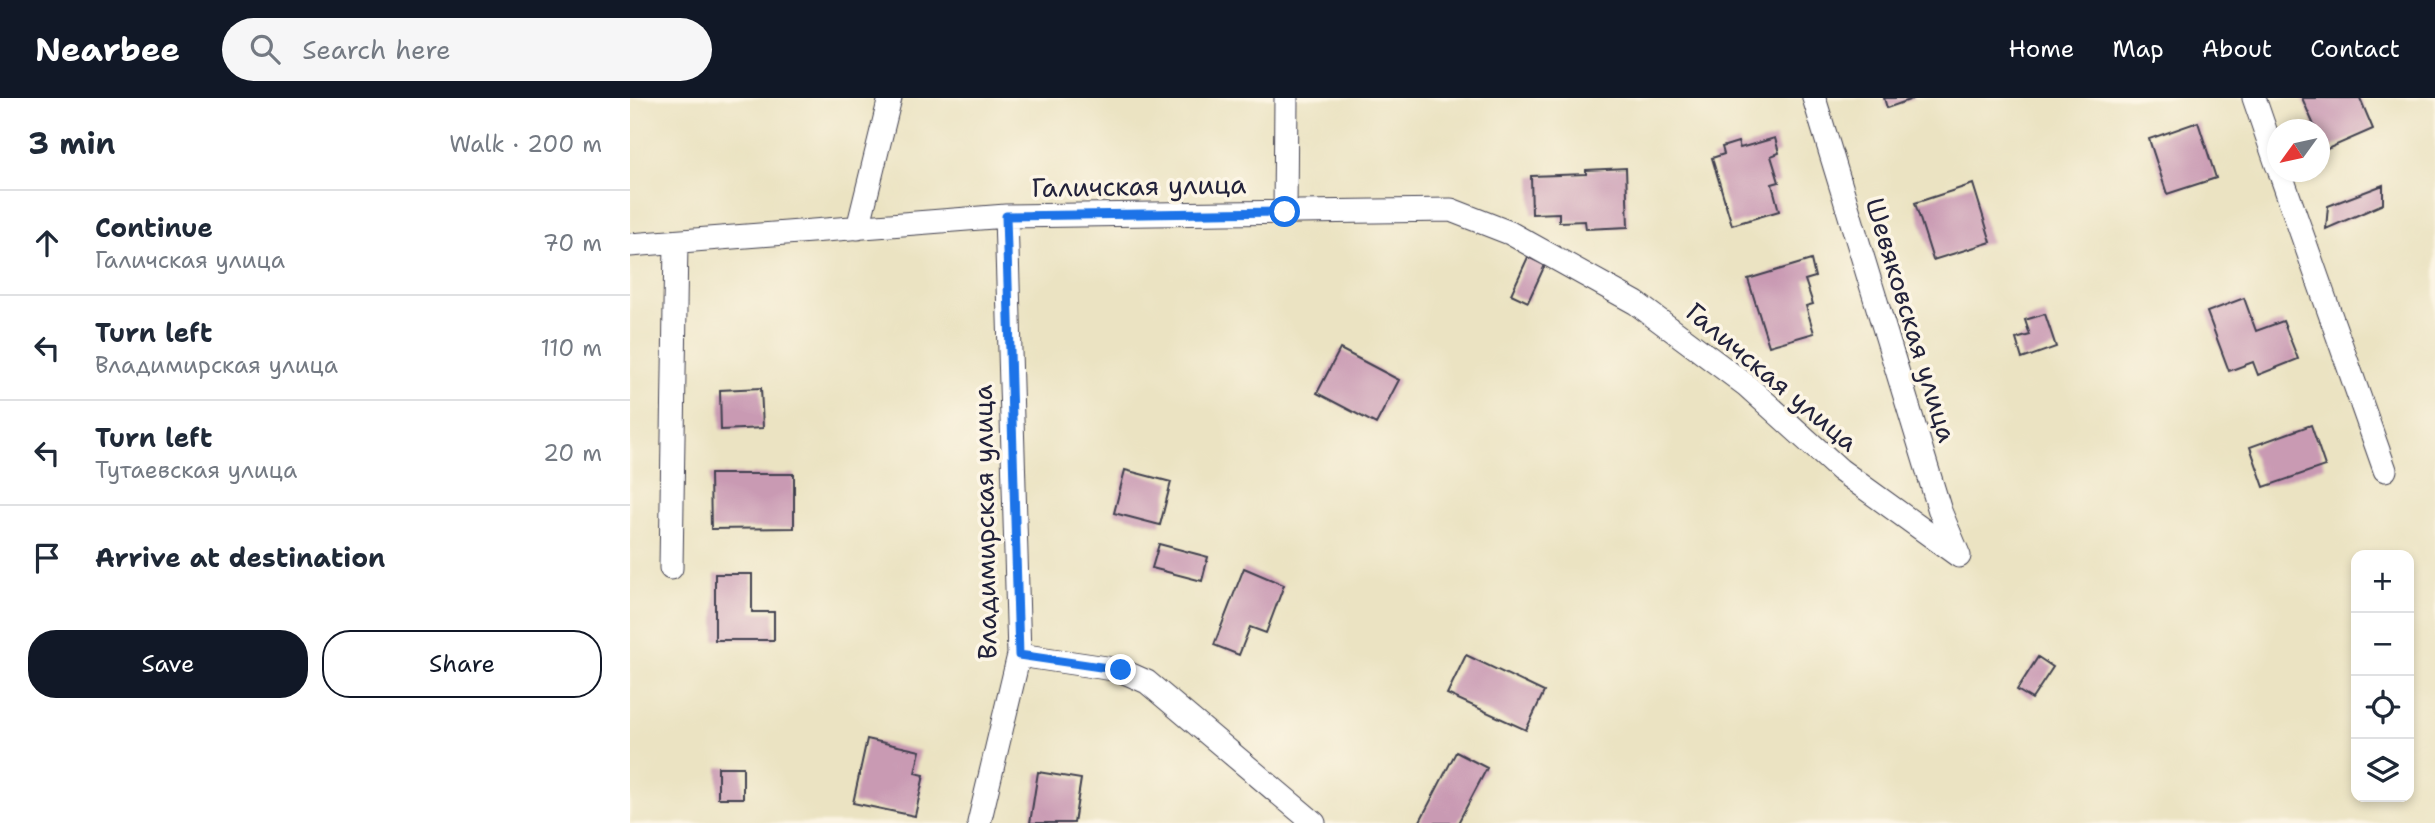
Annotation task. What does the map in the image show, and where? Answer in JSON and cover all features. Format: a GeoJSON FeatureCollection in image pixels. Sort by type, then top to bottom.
{"type":"FeatureCollection","features":[{"type":"Feature","properties":{"kind":"street"},"geometry":{"type":"LineString","coordinates":[[858,228],[890,98]]}},
{"type":"Feature","properties":{"kind":"street"},"geometry":{"type":"LineString","coordinates":[[1285,212],[1286,98]]}},
{"type":"Feature","properties":{"kind":"street","name":"Шевяковская улица"},"geometry":{"type":"LineString","coordinates":[[1814,98],[1940,511],[1959,556]]}},
{"type":"Feature","properties":{"kind":"street"},"geometry":{"type":"LineString","coordinates":[[2254,98],[2267,136]]}},
{"type":"Feature","properties":{"kind":"street"},"geometry":{"type":"LineString","coordinates":[[2284,182],[2385,470]]}},
{"type":"Feature","properties":{"kind":"street","name":"Галичская улица"},"geometry":{"type":"LineString","coordinates":[[630,245],[1006,216],[1451,210],[1510,233],[1636,303],[1746,385],[1840,470],[1959,556]]}},
{"type":"Feature","properties":{"kind":"street","name":"Владимирская улица"},"geometry":{"type":"LineString","coordinates":[[979,823],[1019,655],[1006,216]]}},
{"type":"Feature","properties":{"kind":"street"},"geometry":{"type":"LineString","coordinates":[[671,568],[676,242]]}},
{"type":"Feature","properties":{"kind":"street"},"geometry":{"type":"LineString","coordinates":[[1019,655],[1121,670],[1147,682],[1314,823]]}},
{"type":"Feature","properties":{"kind":"building"},"geometry":{"type":"Polygon","coordinates":[[[1884,98],[1915,98],[1887,108],[1884,98]]]}},
{"type":"Feature","properties":{"kind":"building"},"geometry":{"type":"Polygon","coordinates":[[[2302,98],[2360,98],[2373,129],[2330,148],[2330,119],[2311,119],[2302,98]]]}},
{"type":"Feature","properties":{"kind":"building"},"geometry":{"type":"Polygon","coordinates":[[[2198,122],[2216,178],[2167,194],[2149,139],[2198,122]]]}},
{"type":"Feature","properties":{"kind":"building"},"geometry":{"type":"Polygon","coordinates":[[[1775,138],[1779,153],[1771,156],[1779,182],[1772,184],[1779,211],[1732,225],[1712,158],[1724,154],[1722,147],[1738,142],[1740,148],[1775,138]]]}},
{"type":"Feature","properties":{"kind":"building"},"geometry":{"type":"Polygon","coordinates":[[[1626,168],[1628,227],[1586,229],[1585,221],[1559,222],[1559,213],[1532,214],[1531,176],[1586,174],[1586,170],[1626,168]]]}},
{"type":"Feature","properties":{"kind":"building"},"geometry":{"type":"Polygon","coordinates":[[[1973,184],[1991,242],[1933,260],[1915,203],[1973,184]]]}},
{"type":"Feature","properties":{"kind":"building"},"geometry":{"type":"Polygon","coordinates":[[[2383,185],[2383,204],[2326,229],[2328,206],[2383,185]]]}},
{"type":"Feature","properties":{"kind":"building"},"geometry":{"type":"Polygon","coordinates":[[[1528,257],[1545,265],[1528,302],[1511,294],[1528,257]]]}},
{"type":"Feature","properties":{"kind":"building"},"geometry":{"type":"Polygon","coordinates":[[[1811,260],[1815,277],[1805,280],[1813,304],[1806,306],[1814,333],[1769,346],[1748,279],[1811,260]]]}},
{"type":"Feature","properties":{"kind":"building"},"geometry":{"type":"Polygon","coordinates":[[[2244,298],[2256,331],[2283,321],[2298,359],[2258,375],[2253,362],[2229,371],[2207,312],[2244,298]]]}},
{"type":"Feature","properties":{"kind":"building"},"geometry":{"type":"Polygon","coordinates":[[[2045,314],[2056,347],[2022,359],[2016,339],[2030,335],[2025,320],[2045,314]]]}},
{"type":"Feature","properties":{"kind":"building"},"geometry":{"type":"Polygon","coordinates":[[[1340,349],[1399,380],[1376,424],[1317,393],[1340,349]]]}},
{"type":"Feature","properties":{"kind":"building"},"geometry":{"type":"Polygon","coordinates":[[[761,388],[763,428],[721,430],[720,390],[761,388]]]}},
{"type":"Feature","properties":{"kind":"building"},"geometry":{"type":"Polygon","coordinates":[[[2311,425],[2325,466],[2264,487],[2250,447],[2311,425]]]}},
{"type":"Feature","properties":{"kind":"building"},"geometry":{"type":"Polygon","coordinates":[[[1125,470],[1171,482],[1160,525],[1114,513],[1125,470]]]}},
{"type":"Feature","properties":{"kind":"building"},"geometry":{"type":"Polygon","coordinates":[[[710,474],[794,474],[794,528],[711,529],[710,474]]]}},
{"type":"Feature","properties":{"kind":"building"},"geometry":{"type":"Polygon","coordinates":[[[1159,544],[1208,557],[1202,581],[1152,568],[1159,544]]]}},
{"type":"Feature","properties":{"kind":"building"},"geometry":{"type":"Polygon","coordinates":[[[1244,568],[1284,585],[1266,633],[1250,627],[1239,655],[1214,645],[1244,568]]]}},
{"type":"Feature","properties":{"kind":"building"},"geometry":{"type":"Polygon","coordinates":[[[715,574],[752,574],[752,612],[774,612],[774,640],[715,640],[715,574]]]}},
{"type":"Feature","properties":{"kind":"building"},"geometry":{"type":"Polygon","coordinates":[[[1466,655],[1544,692],[1526,730],[1447,694],[1466,655]]]}},
{"type":"Feature","properties":{"kind":"building"},"geometry":{"type":"Polygon","coordinates":[[[2038,657],[2053,667],[2032,699],[2017,690],[2038,657]]]}},
{"type":"Feature","properties":{"kind":"building"},"geometry":{"type":"Polygon","coordinates":[[[867,739],[920,751],[915,773],[924,775],[915,816],[853,803],[867,739]]]}},
{"type":"Feature","properties":{"kind":"building"},"geometry":{"type":"Polygon","coordinates":[[[1456,752],[1487,768],[1458,823],[1419,823],[1456,752]]]}},
{"type":"Feature","properties":{"kind":"building"},"geometry":{"type":"Polygon","coordinates":[[[718,767],[743,767],[743,798],[718,798],[718,767]]]}},
{"type":"Feature","properties":{"kind":"building"},"geometry":{"type":"Polygon","coordinates":[[[1038,772],[1081,779],[1074,823],[1030,823],[1038,772]]]}},
{"type":"Feature","properties":{"kind":"route"},"geometry":{"type":"LineString","coordinates":[[1121,670],[1019,655],[1006,216],[1285,212]]}}]}
